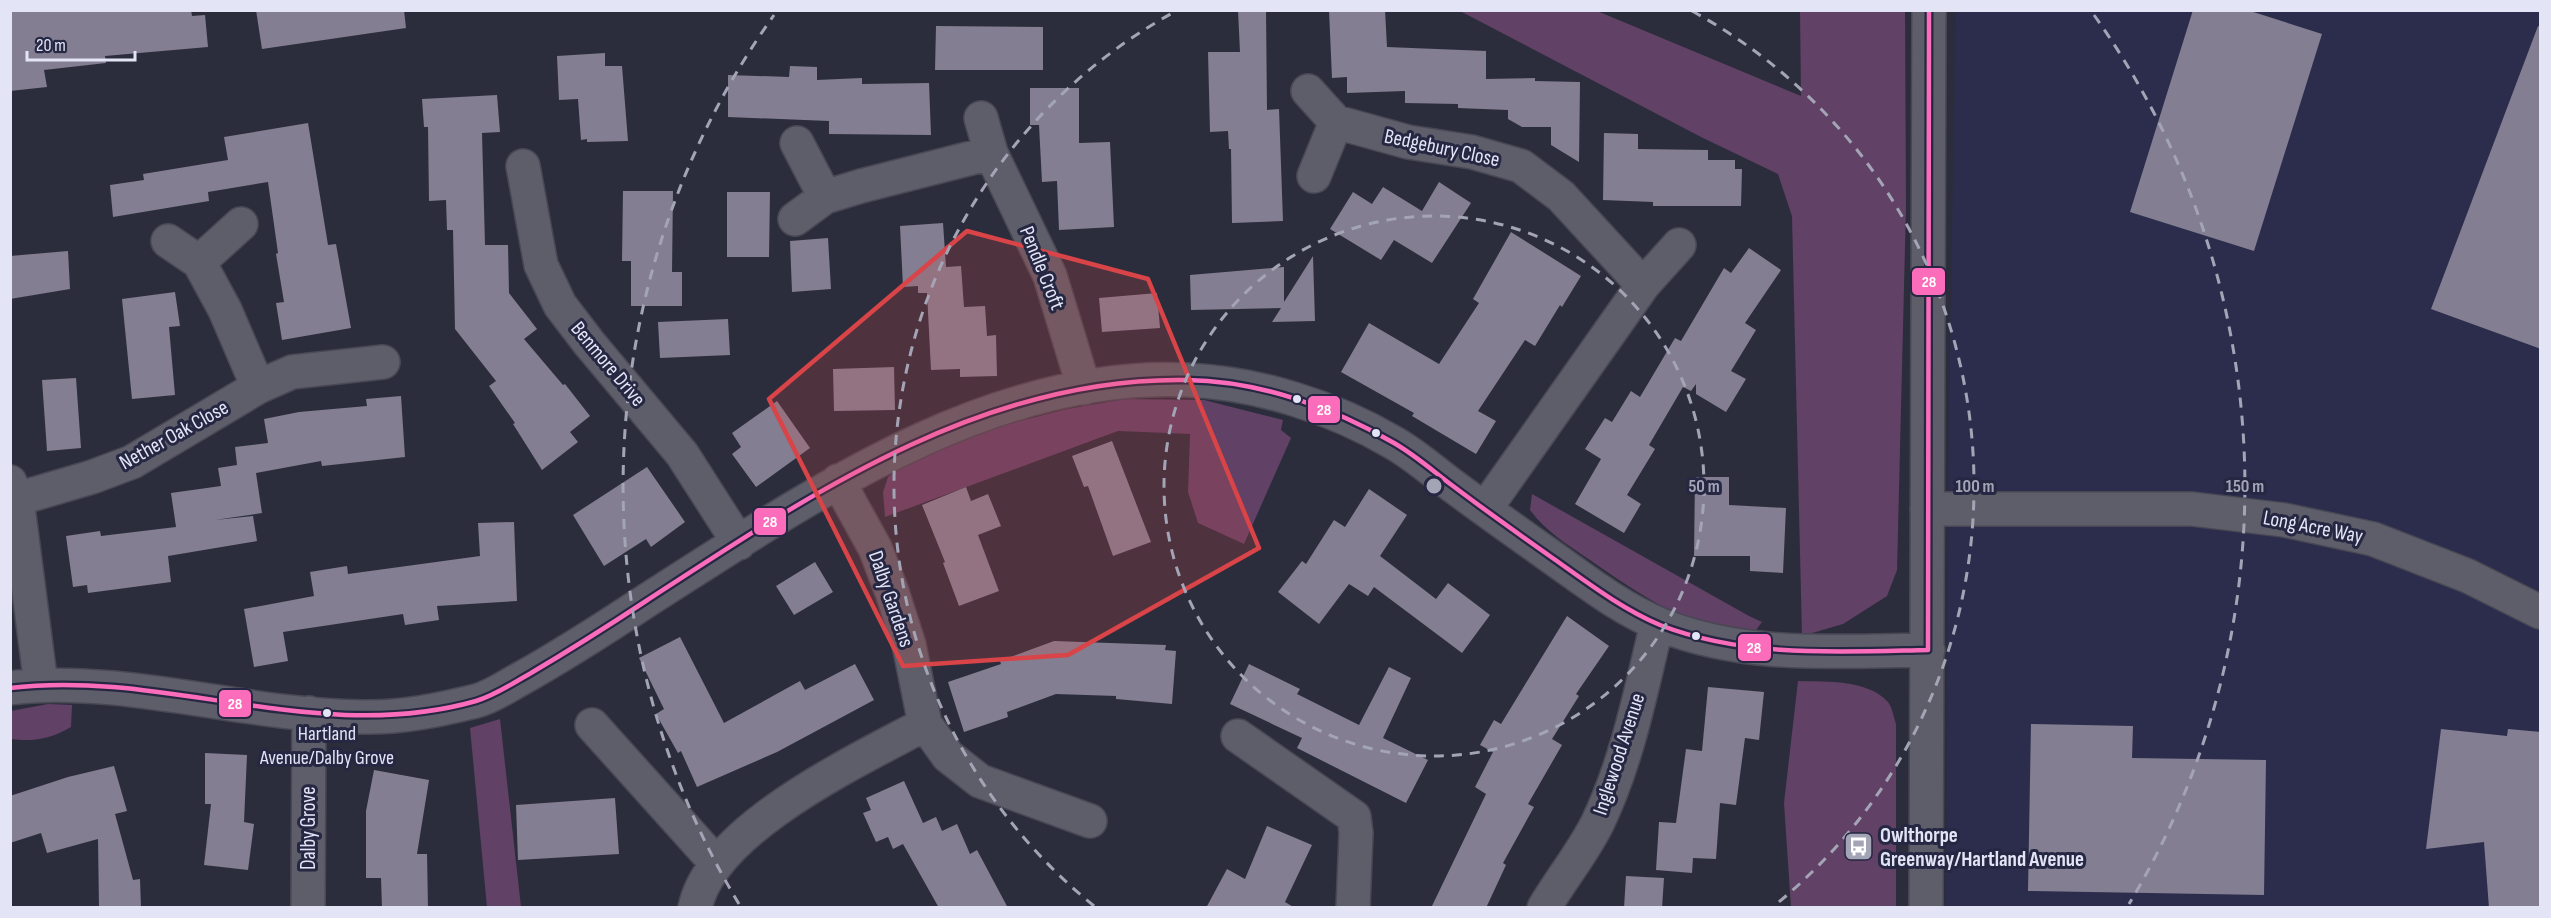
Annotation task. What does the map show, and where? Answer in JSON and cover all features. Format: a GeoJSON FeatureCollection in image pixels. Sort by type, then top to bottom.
{"type":"FeatureCollection","features":[{"type":"Feature","properties":{"kind":"street"},"geometry":{"type":"LineString","coordinates":[[1926,908],[1929,10]]}},
{"type":"Feature","properties":{"kind":"street"},"geometry":{"type":"LineString","coordinates":[[1308,91],[1336,122],[1314,176]]}},
{"type":"Feature","properties":{"kind":"street","name":"Pendle Croft"},"geometry":{"type":"LineString","coordinates":[[981,118],[991,153],[1050,276],[1084,388]]}},
{"type":"Feature","properties":{"kind":"street","name":"Bedgebury Close"},"geometry":{"type":"LineString","coordinates":[[1336,122],[1408,142],[1472,152],[1521,166],[1561,196],[1643,285]]}},
{"type":"Feature","properties":{"kind":"street"},"geometry":{"type":"LineString","coordinates":[[797,143],[825,197]]}},
{"type":"Feature","properties":{"kind":"street"},"geometry":{"type":"LineString","coordinates":[[795,219],[825,197],[991,153]]}},
{"type":"Feature","properties":{"kind":"street","name":"Benmore Drive"},"geometry":{"type":"LineString","coordinates":[[523,165],[541,265],[560,305],[682,454],[739,543]]}},
{"type":"Feature","properties":{"kind":"street"},"geometry":{"type":"LineString","coordinates":[[199,262],[241,225]]}},
{"type":"Feature","properties":{"kind":"street"},"geometry":{"type":"LineString","coordinates":[[168,241],[199,262],[225,310],[258,387]]}},
{"type":"Feature","properties":{"kind":"street"},"geometry":{"type":"LineString","coordinates":[[1485,509],[1643,285],[1679,245]]}},
{"type":"Feature","properties":{"kind":"street","name":"Nether Oak Close"},"geometry":{"type":"LineString","coordinates":[[14,490],[92,477],[132,462],[258,387],[292,372],[382,362]]}},
{"type":"Feature","properties":{"kind":"street"},"geometry":{"type":"LineString","coordinates":[[14,490],[26,687],[86,686],[151,692],[309,713],[365,717],[416,714],[483,699],[582,643],[838,481],[946,429],[1016,404],[1084,388],[1134,381],[1187,380],[1230,384],[1316,406],[1363,426],[1400,446],[1606,596],[1657,624],[1703,640],[1763,650],[1928,650]]}},
{"type":"Feature","properties":{"kind":"street","name":"Dalby Gardens"},"geometry":{"type":"LineString","coordinates":[[838,481],[874,548],[892,592],[909,645],[925,724],[948,756],[980,782],[1090,821]]}},
{"type":"Feature","properties":{"kind":"street","name":"Long Acre Way"},"geometry":{"type":"LineString","coordinates":[[1927,509],[2192,508],[2284,520],[2373,539],[2468,576],[2541,612]]}},
{"type":"Feature","properties":{"kind":"street","name":"Inglewood Avenue"},"geometry":{"type":"LineString","coordinates":[[1544,908],[1597,824],[1615,782],[1629,737],[1657,624]]}},
{"type":"Feature","properties":{"kind":"street","name":"Dalby Grove"},"geometry":{"type":"LineString","coordinates":[[308,908],[309,713]]}},
{"type":"Feature","properties":{"kind":"street"},"geometry":{"type":"LineString","coordinates":[[695,908],[717,864],[753,825],[830,776],[925,724]]}},
{"type":"Feature","properties":{"kind":"street"},"geometry":{"type":"LineString","coordinates":[[592,725],[717,864]]}},
{"type":"Feature","properties":{"kind":"street"},"geometry":{"type":"LineString","coordinates":[[1238,736],[1354,817],[1356,833],[1353,908]]}},
{"type":"Feature","properties":{"kind":"highlighted area"},"geometry":{"type":"Polygon","coordinates":[[[967,231],[1148,279],[1259,548],[1068,655],[903,666],[769,399],[967,231]]]}},
{"type":"Feature","properties":{"kind":"shaded area"},"geometry":{"type":"Polygon","coordinates":[[[1460,11],[1597,11],[1801,96],[1800,11],[1905,11],[1906,206],[1897,570],[1887,596],[1843,624],[1802,636],[1792,216],[1778,174],[1701,137],[1460,11]]]}},
{"type":"Feature","properties":{"kind":"shaded area"},"geometry":{"type":"Polygon","coordinates":[[[1956,11],[2540,11],[2540,907],[1946,908],[1949,413],[1956,11]]]}},
{"type":"Feature","properties":{"kind":"shaded area"},"geometry":{"type":"Polygon","coordinates":[[[1125,399],[1204,400],[1283,420],[1281,430],[1291,438],[1244,544],[1198,523],[1188,492],[1190,434],[1118,431],[885,517],[883,492],[888,477],[904,464],[996,427],[1067,409],[1125,399]]]}},
{"type":"Feature","properties":{"kind":"shaded area"},"geometry":{"type":"Polygon","coordinates":[[[1532,494],[1762,622],[1756,630],[1710,625],[1668,609],[1647,598],[1550,531],[1530,510],[1532,494]]]}},
{"type":"Feature","properties":{"kind":"shaded area"},"geometry":{"type":"Polygon","coordinates":[[[1798,681],[1846,683],[1869,689],[1888,702],[1891,707],[1896,724],[1896,907],[1791,907],[1784,803],[1798,681]]]}},
{"type":"Feature","properties":{"kind":"shaded area"},"geometry":{"type":"Polygon","coordinates":[[[48,704],[72,705],[71,727],[42,739],[11,739],[11,711],[48,704]]]}},
{"type":"Feature","properties":{"kind":"shaded area"},"geometry":{"type":"Polygon","coordinates":[[[500,719],[521,907],[487,907],[470,728],[500,719]]]}},
{"type":"Feature","properties":{"kind":"building"},"geometry":{"type":"Polygon","coordinates":[[[10,10],[191,10],[192,16],[205,15],[208,47],[105,56],[106,63],[44,70],[47,87],[10,91],[10,10]]]}},
{"type":"Feature","properties":{"kind":"building"},"geometry":{"type":"Polygon","coordinates":[[[256,10],[404,10],[406,28],[262,49],[256,10]]]}},
{"type":"Feature","properties":{"kind":"building"},"geometry":{"type":"Polygon","coordinates":[[[1238,10],[1266,10],[1267,110],[1279,109],[1283,221],[1232,223],[1231,149],[1229,149],[1228,131],[1210,132],[1208,52],[1240,52],[1238,10]]]}},
{"type":"Feature","properties":{"kind":"building"},"geometry":{"type":"Polygon","coordinates":[[[1329,10],[1385,10],[1387,47],[1486,51],[1486,79],[1535,78],[1535,81],[1580,82],[1579,162],[1551,145],[1551,127],[1522,127],[1508,119],[1508,110],[1458,108],[1458,104],[1405,103],[1405,91],[1347,93],[1347,77],[1332,78],[1329,10]]]}},
{"type":"Feature","properties":{"kind":"building"},"geometry":{"type":"Polygon","coordinates":[[[2193,10],[2247,10],[2322,34],[2254,251],[2130,212],[2193,10]]]}},
{"type":"Feature","properties":{"kind":"building"},"geometry":{"type":"Polygon","coordinates":[[[936,26],[1043,27],[1043,70],[935,70],[936,26]]]}},
{"type":"Feature","properties":{"kind":"building"},"geometry":{"type":"Polygon","coordinates":[[[2538,26],[2541,27],[2541,349],[2431,309],[2538,26]]]}},
{"type":"Feature","properties":{"kind":"building"},"geometry":{"type":"Polygon","coordinates":[[[605,53],[605,66],[622,66],[628,141],[587,142],[587,139],[581,140],[578,99],[559,100],[557,56],[605,53]]]}},
{"type":"Feature","properties":{"kind":"building"},"geometry":{"type":"Polygon","coordinates":[[[790,66],[817,67],[817,80],[862,78],[862,84],[929,83],[931,135],[829,134],[829,121],[728,117],[728,75],[789,77],[790,66]]]}},
{"type":"Feature","properties":{"kind":"building"},"geometry":{"type":"Polygon","coordinates":[[[1030,88],[1079,88],[1079,143],[1110,142],[1114,227],[1059,230],[1057,181],[1042,182],[1039,125],[1030,125],[1030,88]]]}},
{"type":"Feature","properties":{"kind":"building"},"geometry":{"type":"Polygon","coordinates":[[[497,95],[500,132],[482,133],[485,245],[508,245],[509,293],[537,329],[524,339],[563,385],[565,384],[590,416],[570,432],[578,442],[542,470],[513,424],[515,423],[489,386],[496,381],[455,329],[453,230],[447,230],[446,200],[429,201],[428,127],[424,127],[422,99],[497,95]]]}},
{"type":"Feature","properties":{"kind":"building"},"geometry":{"type":"Polygon","coordinates":[[[308,123],[328,245],[336,244],[351,328],[282,340],[276,303],[284,302],[268,182],[208,192],[209,201],[113,217],[110,185],[144,180],[143,174],[228,160],[224,137],[308,123]]]}},
{"type":"Feature","properties":{"kind":"building"},"geometry":{"type":"Polygon","coordinates":[[[1604,133],[1638,134],[1638,149],[1708,150],[1708,160],[1735,160],[1735,169],[1742,169],[1741,206],[1653,206],[1653,202],[1603,200],[1604,133]]]}},
{"type":"Feature","properties":{"kind":"building"},"geometry":{"type":"Polygon","coordinates":[[[1439,182],[1471,203],[1432,263],[1394,240],[1381,260],[1330,229],[1353,192],[1372,204],[1383,187],[1422,211],[1439,182]]]}},
{"type":"Feature","properties":{"kind":"building"},"geometry":{"type":"Polygon","coordinates":[[[623,191],[673,191],[672,272],[682,272],[682,306],[631,306],[631,261],[622,261],[623,191]]]}},
{"type":"Feature","properties":{"kind":"building"},"geometry":{"type":"Polygon","coordinates":[[[727,192],[770,192],[769,257],[727,257],[727,192]]]}},
{"type":"Feature","properties":{"kind":"building"},"geometry":{"type":"Polygon","coordinates":[[[943,223],[946,267],[961,266],[964,307],[985,306],[987,336],[996,335],[997,376],[960,377],[960,369],[931,370],[927,293],[918,293],[918,286],[903,287],[900,226],[943,223]]]}},
{"type":"Feature","properties":{"kind":"building"},"geometry":{"type":"Polygon","coordinates":[[[1511,232],[1581,276],[1535,346],[1525,340],[1478,411],[1496,421],[1476,454],[1412,416],[1414,413],[1341,372],[1369,323],[1439,364],[1479,303],[1473,299],[1511,232]]]}},
{"type":"Feature","properties":{"kind":"building"},"geometry":{"type":"Polygon","coordinates":[[[828,238],[831,289],[792,292],[790,241],[828,238]]]}},
{"type":"Feature","properties":{"kind":"building"},"geometry":{"type":"Polygon","coordinates":[[[1749,248],[1781,270],[1745,323],[1756,330],[1731,371],[1746,379],[1726,412],[1696,394],[1696,384],[1691,391],[1683,387],[1649,445],[1655,449],[1627,495],[1641,504],[1624,533],[1575,504],[1601,459],[1585,449],[1605,418],[1612,422],[1631,391],[1640,397],[1675,338],[1681,341],[1724,268],[1731,273],[1749,248]]]}},
{"type":"Feature","properties":{"kind":"building"},"geometry":{"type":"Polygon","coordinates":[[[68,251],[70,289],[10,299],[10,256],[68,251]]]}},
{"type":"Feature","properties":{"kind":"building"},"geometry":{"type":"Polygon","coordinates":[[[1313,256],[1315,321],[1272,322],[1281,308],[1191,310],[1190,275],[1284,267],[1284,302],[1313,256]]]}},
{"type":"Feature","properties":{"kind":"building"},"geometry":{"type":"Polygon","coordinates":[[[175,292],[180,326],[169,327],[175,395],[132,399],[122,299],[175,292]]]}},
{"type":"Feature","properties":{"kind":"building"},"geometry":{"type":"Polygon","coordinates":[[[1157,293],[1160,328],[1102,332],[1099,298],[1157,293]]]}},
{"type":"Feature","properties":{"kind":"building"},"geometry":{"type":"Polygon","coordinates":[[[728,319],[730,355],[660,358],[658,322],[728,319]]]}},
{"type":"Feature","properties":{"kind":"building"},"geometry":{"type":"Polygon","coordinates":[[[894,367],[895,410],[834,411],[833,369],[894,367]]]}},
{"type":"Feature","properties":{"kind":"building"},"geometry":{"type":"Polygon","coordinates":[[[76,378],[81,448],[47,451],[42,380],[76,378]]]}},
{"type":"Feature","properties":{"kind":"building"},"geometry":{"type":"Polygon","coordinates":[[[401,396],[405,457],[322,466],[321,461],[256,473],[262,513],[215,520],[253,516],[257,541],[168,556],[171,582],[88,593],[87,585],[73,587],[66,536],[100,531],[101,536],[176,527],[171,493],[221,486],[218,468],[237,465],[235,447],[268,443],[264,419],[299,412],[367,406],[366,399],[401,396]]]}},
{"type":"Feature","properties":{"kind":"building"},"geometry":{"type":"Polygon","coordinates":[[[777,401],[810,448],[756,487],[732,454],[741,447],[732,433],[777,401]]]}},
{"type":"Feature","properties":{"kind":"building"},"geometry":{"type":"Polygon","coordinates":[[[1112,441],[1151,542],[1113,556],[1088,486],[1084,487],[1072,456],[1112,441]]]}},
{"type":"Feature","properties":{"kind":"building"},"geometry":{"type":"Polygon","coordinates":[[[647,467],[685,522],[651,547],[646,539],[604,566],[573,515],[647,467]]]}},
{"type":"Feature","properties":{"kind":"building"},"geometry":{"type":"Polygon","coordinates":[[[1695,477],[1729,477],[1729,505],[1786,508],[1783,573],[1750,571],[1750,556],[1694,556],[1695,477]]]}},
{"type":"Feature","properties":{"kind":"building"},"geometry":{"type":"Polygon","coordinates":[[[966,487],[971,501],[988,494],[1001,526],[978,535],[999,591],[959,606],[943,563],[945,562],[922,505],[966,487]]]}},
{"type":"Feature","properties":{"kind":"building"},"geometry":{"type":"Polygon","coordinates":[[[1369,489],[1407,515],[1380,556],[1436,599],[1448,583],[1490,615],[1462,653],[1374,587],[1368,596],[1349,584],[1319,624],[1278,592],[1302,561],[1306,564],[1334,520],[1345,527],[1369,489]]]}},
{"type":"Feature","properties":{"kind":"building"},"geometry":{"type":"Polygon","coordinates":[[[514,522],[517,601],[437,606],[439,620],[405,625],[403,614],[283,632],[288,661],[254,667],[244,609],[314,596],[310,572],[347,566],[348,574],[480,556],[478,523],[514,522]]]}},
{"type":"Feature","properties":{"kind":"building"},"geometry":{"type":"Polygon","coordinates":[[[815,562],[833,592],[794,615],[776,586],[815,562]]]}},
{"type":"Feature","properties":{"kind":"building"},"geometry":{"type":"Polygon","coordinates":[[[1567,616],[1609,646],[1576,694],[1579,696],[1552,739],[1562,745],[1528,804],[1534,807],[1503,863],[1506,865],[1486,908],[1431,908],[1486,794],[1475,787],[1493,752],[1480,745],[1494,720],[1501,724],[1567,616]]]}},
{"type":"Feature","properties":{"kind":"building"},"geometry":{"type":"Polygon","coordinates":[[[680,637],[724,723],[800,681],[805,690],[855,664],[874,700],[777,752],[697,787],[681,751],[678,753],[656,714],[664,709],[639,658],[680,637]]]}},
{"type":"Feature","properties":{"kind":"building"},"geometry":{"type":"Polygon","coordinates":[[[1054,641],[1166,645],[1165,650],[1176,651],[1172,704],[1116,699],[1116,696],[1056,694],[1007,712],[1008,717],[964,732],[948,682],[1001,664],[1000,661],[1054,641]]]}},
{"type":"Feature","properties":{"kind":"building"},"geometry":{"type":"Polygon","coordinates":[[[1249,664],[1300,689],[1297,694],[1359,725],[1389,667],[1411,678],[1383,738],[1428,760],[1406,803],[1297,748],[1302,738],[1230,704],[1249,664]]]}},
{"type":"Feature","properties":{"kind":"building"},"geometry":{"type":"Polygon","coordinates":[[[1708,687],[1764,692],[1759,740],[1745,738],[1736,805],[1720,803],[1716,859],[1693,858],[1692,873],[1656,870],[1659,822],[1676,823],[1686,749],[1702,751],[1708,687]]]}},
{"type":"Feature","properties":{"kind":"building"},"geometry":{"type":"Polygon","coordinates":[[[2031,724],[2133,726],[2132,758],[2266,760],[2264,895],[2028,891],[2031,724]]]}},
{"type":"Feature","properties":{"kind":"building"},"geometry":{"type":"Polygon","coordinates":[[[2441,729],[2507,736],[2508,729],[2541,732],[2541,908],[2489,908],[2484,842],[2426,849],[2441,729]]]}},
{"type":"Feature","properties":{"kind":"building"},"geometry":{"type":"Polygon","coordinates":[[[205,753],[247,755],[244,822],[254,824],[248,870],[204,865],[211,804],[205,804],[205,753]]]}},
{"type":"Feature","properties":{"kind":"building"},"geometry":{"type":"Polygon","coordinates":[[[114,766],[127,811],[115,814],[133,880],[140,879],[141,908],[99,908],[98,839],[47,853],[41,833],[10,843],[10,796],[68,777],[114,766]]]}},
{"type":"Feature","properties":{"kind":"building"},"geometry":{"type":"Polygon","coordinates":[[[374,770],[429,780],[417,854],[427,854],[428,908],[382,908],[381,878],[366,878],[366,811],[374,770]]]}},
{"type":"Feature","properties":{"kind":"building"},"geometry":{"type":"Polygon","coordinates":[[[904,781],[923,823],[936,817],[942,831],[957,824],[970,854],[977,850],[1008,908],[939,908],[903,844],[893,849],[888,837],[876,842],[863,813],[871,810],[866,798],[904,781]]]}},
{"type":"Feature","properties":{"kind":"building"},"geometry":{"type":"Polygon","coordinates":[[[615,798],[619,854],[518,860],[516,805],[615,798]]]}},
{"type":"Feature","properties":{"kind":"building"},"geometry":{"type":"Polygon","coordinates":[[[1267,826],[1312,845],[1285,902],[1295,908],[1206,908],[1227,869],[1245,879],[1267,826]]]}},
{"type":"Feature","properties":{"kind":"building"},"geometry":{"type":"Polygon","coordinates":[[[1626,876],[1664,878],[1662,908],[1624,908],[1626,876]]]}},
{"type":"Feature","properties":{"kind":"transit line","name":"28"},"geometry":{"type":"LineString","coordinates":[[10,688],[69,685],[127,688],[301,712],[359,715],[417,713],[476,701],[490,696],[560,656],[771,521],[835,483],[902,449],[970,420],[1040,398],[1112,384],[1187,380],[1241,385],[1294,398],[1370,430],[1409,453],[1490,514],[1606,595],[1660,625],[1692,636],[1759,648],[1827,652],[1928,650],[1929,10]]}},
{"type":"Feature","properties":{"kind":"place","name":"Hartland Avenue/Dalby Grove"},"geometry":{"type":"Point","coordinates":[327,713]}},
{"type":"Feature","properties":{"kind":"place","name":"Owlthorpe Greenway/Hartland Avenue"},"geometry":{"type":"Point","coordinates":[1859,847]}}]}
